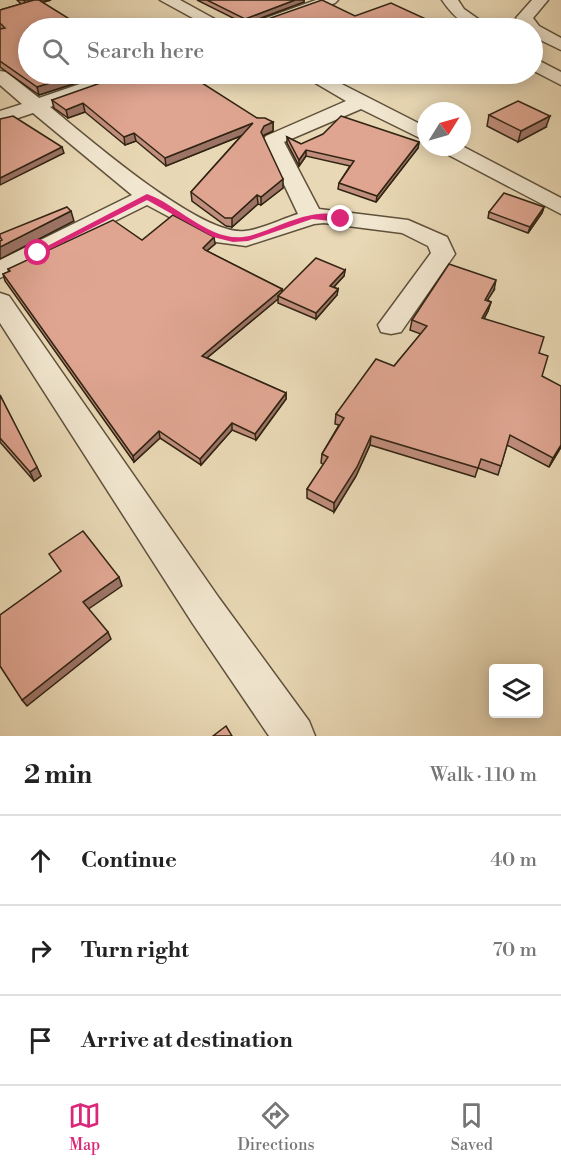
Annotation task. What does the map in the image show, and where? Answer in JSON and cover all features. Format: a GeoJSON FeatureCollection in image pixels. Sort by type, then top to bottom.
{"type":"FeatureCollection","features":[{"type":"Feature","properties":{"kind":"street"},"geometry":{"type":"LineString","coordinates":[[168,0],[203,18]]}},
{"type":"Feature","properties":{"kind":"street"},"geometry":{"type":"LineString","coordinates":[[280,18],[330,0]]}},
{"type":"Feature","properties":{"kind":"street"},"geometry":{"type":"LineString","coordinates":[[450,0],[458,12],[467,18]]}},
{"type":"Feature","properties":{"kind":"street"},"geometry":{"type":"LineString","coordinates":[[524,18],[540,0]]}},
{"type":"Feature","properties":{"kind":"street"},"geometry":{"type":"LineString","coordinates":[[543,35],[561,45]]}},
{"type":"Feature","properties":{"kind":"street"},"geometry":{"type":"LineString","coordinates":[[543,69],[561,80]]}},
{"type":"Feature","properties":{"kind":"street"},"geometry":{"type":"LineString","coordinates":[[0,75],[37,103],[87,150],[147,196],[216,235],[246,239],[311,217],[324,216],[408,227],[438,242],[443,254],[391,325]]}},
{"type":"Feature","properties":{"kind":"street"},"geometry":{"type":"LineString","coordinates":[[0,117],[95,84]]}},
{"type":"Feature","properties":{"kind":"street"},"geometry":{"type":"LineString","coordinates":[[329,84],[417,130]]}},
{"type":"Feature","properties":{"kind":"street"},"geometry":{"type":"LineString","coordinates":[[311,217],[273,140],[362,101]]}},
{"type":"Feature","properties":{"kind":"street"},"geometry":{"type":"LineString","coordinates":[[465,156],[561,207]]}},
{"type":"Feature","properties":{"kind":"street"},"geometry":{"type":"LineString","coordinates":[[0,270],[147,196]]}},
{"type":"Feature","properties":{"kind":"street"},"geometry":{"type":"LineString","coordinates":[[0,302],[206,611],[294,736]]}},
{"type":"Feature","properties":{"kind":"building"},"geometry":{"type":"Polygon","coordinates":[[[39,0],[68,18],[18,18],[18,74],[0,61],[0,29],[5,28],[0,23],[0,10],[39,0]]]}},
{"type":"Feature","properties":{"kind":"building"},"geometry":{"type":"Polygon","coordinates":[[[207,0],[295,0],[248,18],[243,18],[207,0]]]}},
{"type":"Feature","properties":{"kind":"building"},"geometry":{"type":"Polygon","coordinates":[[[322,0],[355,16],[391,3],[424,18],[271,18],[322,0]]]}},
{"type":"Feature","properties":{"kind":"building"},"geometry":{"type":"Polygon","coordinates":[[[98,84],[204,84],[257,118],[265,118],[273,122],[264,126],[261,132],[283,179],[261,197],[257,195],[232,218],[225,218],[191,192],[253,123],[165,158],[134,133],[124,137],[83,103],[66,110],[52,100],[98,84]]]}},
{"type":"Feature","properties":{"kind":"building"},"geometry":{"type":"Polygon","coordinates":[[[518,101],[550,116],[521,131],[489,115],[518,101]]]}},
{"type":"Feature","properties":{"kind":"building"},"geometry":{"type":"Polygon","coordinates":[[[13,116],[62,147],[0,178],[0,119],[13,116]]]}},
{"type":"Feature","properties":{"kind":"building"},"geometry":{"type":"Polygon","coordinates":[[[341,116],[417,141],[417,145],[377,196],[339,183],[354,161],[306,150],[299,160],[287,137],[301,144],[323,134],[341,116]]]}},
{"type":"Feature","properties":{"kind":"building"},"geometry":{"type":"Polygon","coordinates":[[[504,193],[544,207],[530,227],[489,212],[504,193]]]}},
{"type":"Feature","properties":{"kind":"building"},"geometry":{"type":"Polygon","coordinates":[[[67,207],[71,211],[0,247],[2,240],[0,234],[67,207]]]}},
{"type":"Feature","properties":{"kind":"building"},"geometry":{"type":"Polygon","coordinates":[[[173,215],[214,237],[203,248],[205,250],[282,289],[202,356],[286,393],[255,434],[232,423],[200,459],[159,431],[133,456],[3,274],[10,271],[8,269],[113,220],[142,240],[173,215]]]}},
{"type":"Feature","properties":{"kind":"building"},"geometry":{"type":"Polygon","coordinates":[[[316,258],[345,270],[330,286],[338,289],[316,313],[278,296],[316,258]]]}},
{"type":"Feature","properties":{"kind":"building"},"geometry":{"type":"Polygon","coordinates":[[[449,264],[496,280],[485,300],[491,302],[482,318],[544,337],[539,353],[548,356],[542,376],[561,386],[561,445],[553,458],[510,435],[501,466],[481,459],[478,468],[371,436],[357,467],[334,503],[307,489],[328,457],[322,454],[344,418],[336,414],[376,359],[394,366],[427,326],[412,320],[449,264]]]}},
{"type":"Feature","properties":{"kind":"building"},"geometry":{"type":"Polygon","coordinates":[[[0,395],[37,467],[30,472],[0,438],[0,395]]]}},
{"type":"Feature","properties":{"kind":"building"},"geometry":{"type":"Polygon","coordinates":[[[83,531],[119,577],[83,602],[108,632],[22,700],[0,666],[0,615],[61,571],[49,554],[83,531]]]}},
{"type":"Feature","properties":{"kind":"building"},"geometry":{"type":"Polygon","coordinates":[[[226,726],[232,736],[213,736],[226,726]]]}},
{"type":"Feature","properties":{"kind":"route"},"geometry":{"type":"LineString","coordinates":[[38,253],[147,196],[216,235],[233,239],[246,239],[311,217],[324,216],[341,219]]}}]}
